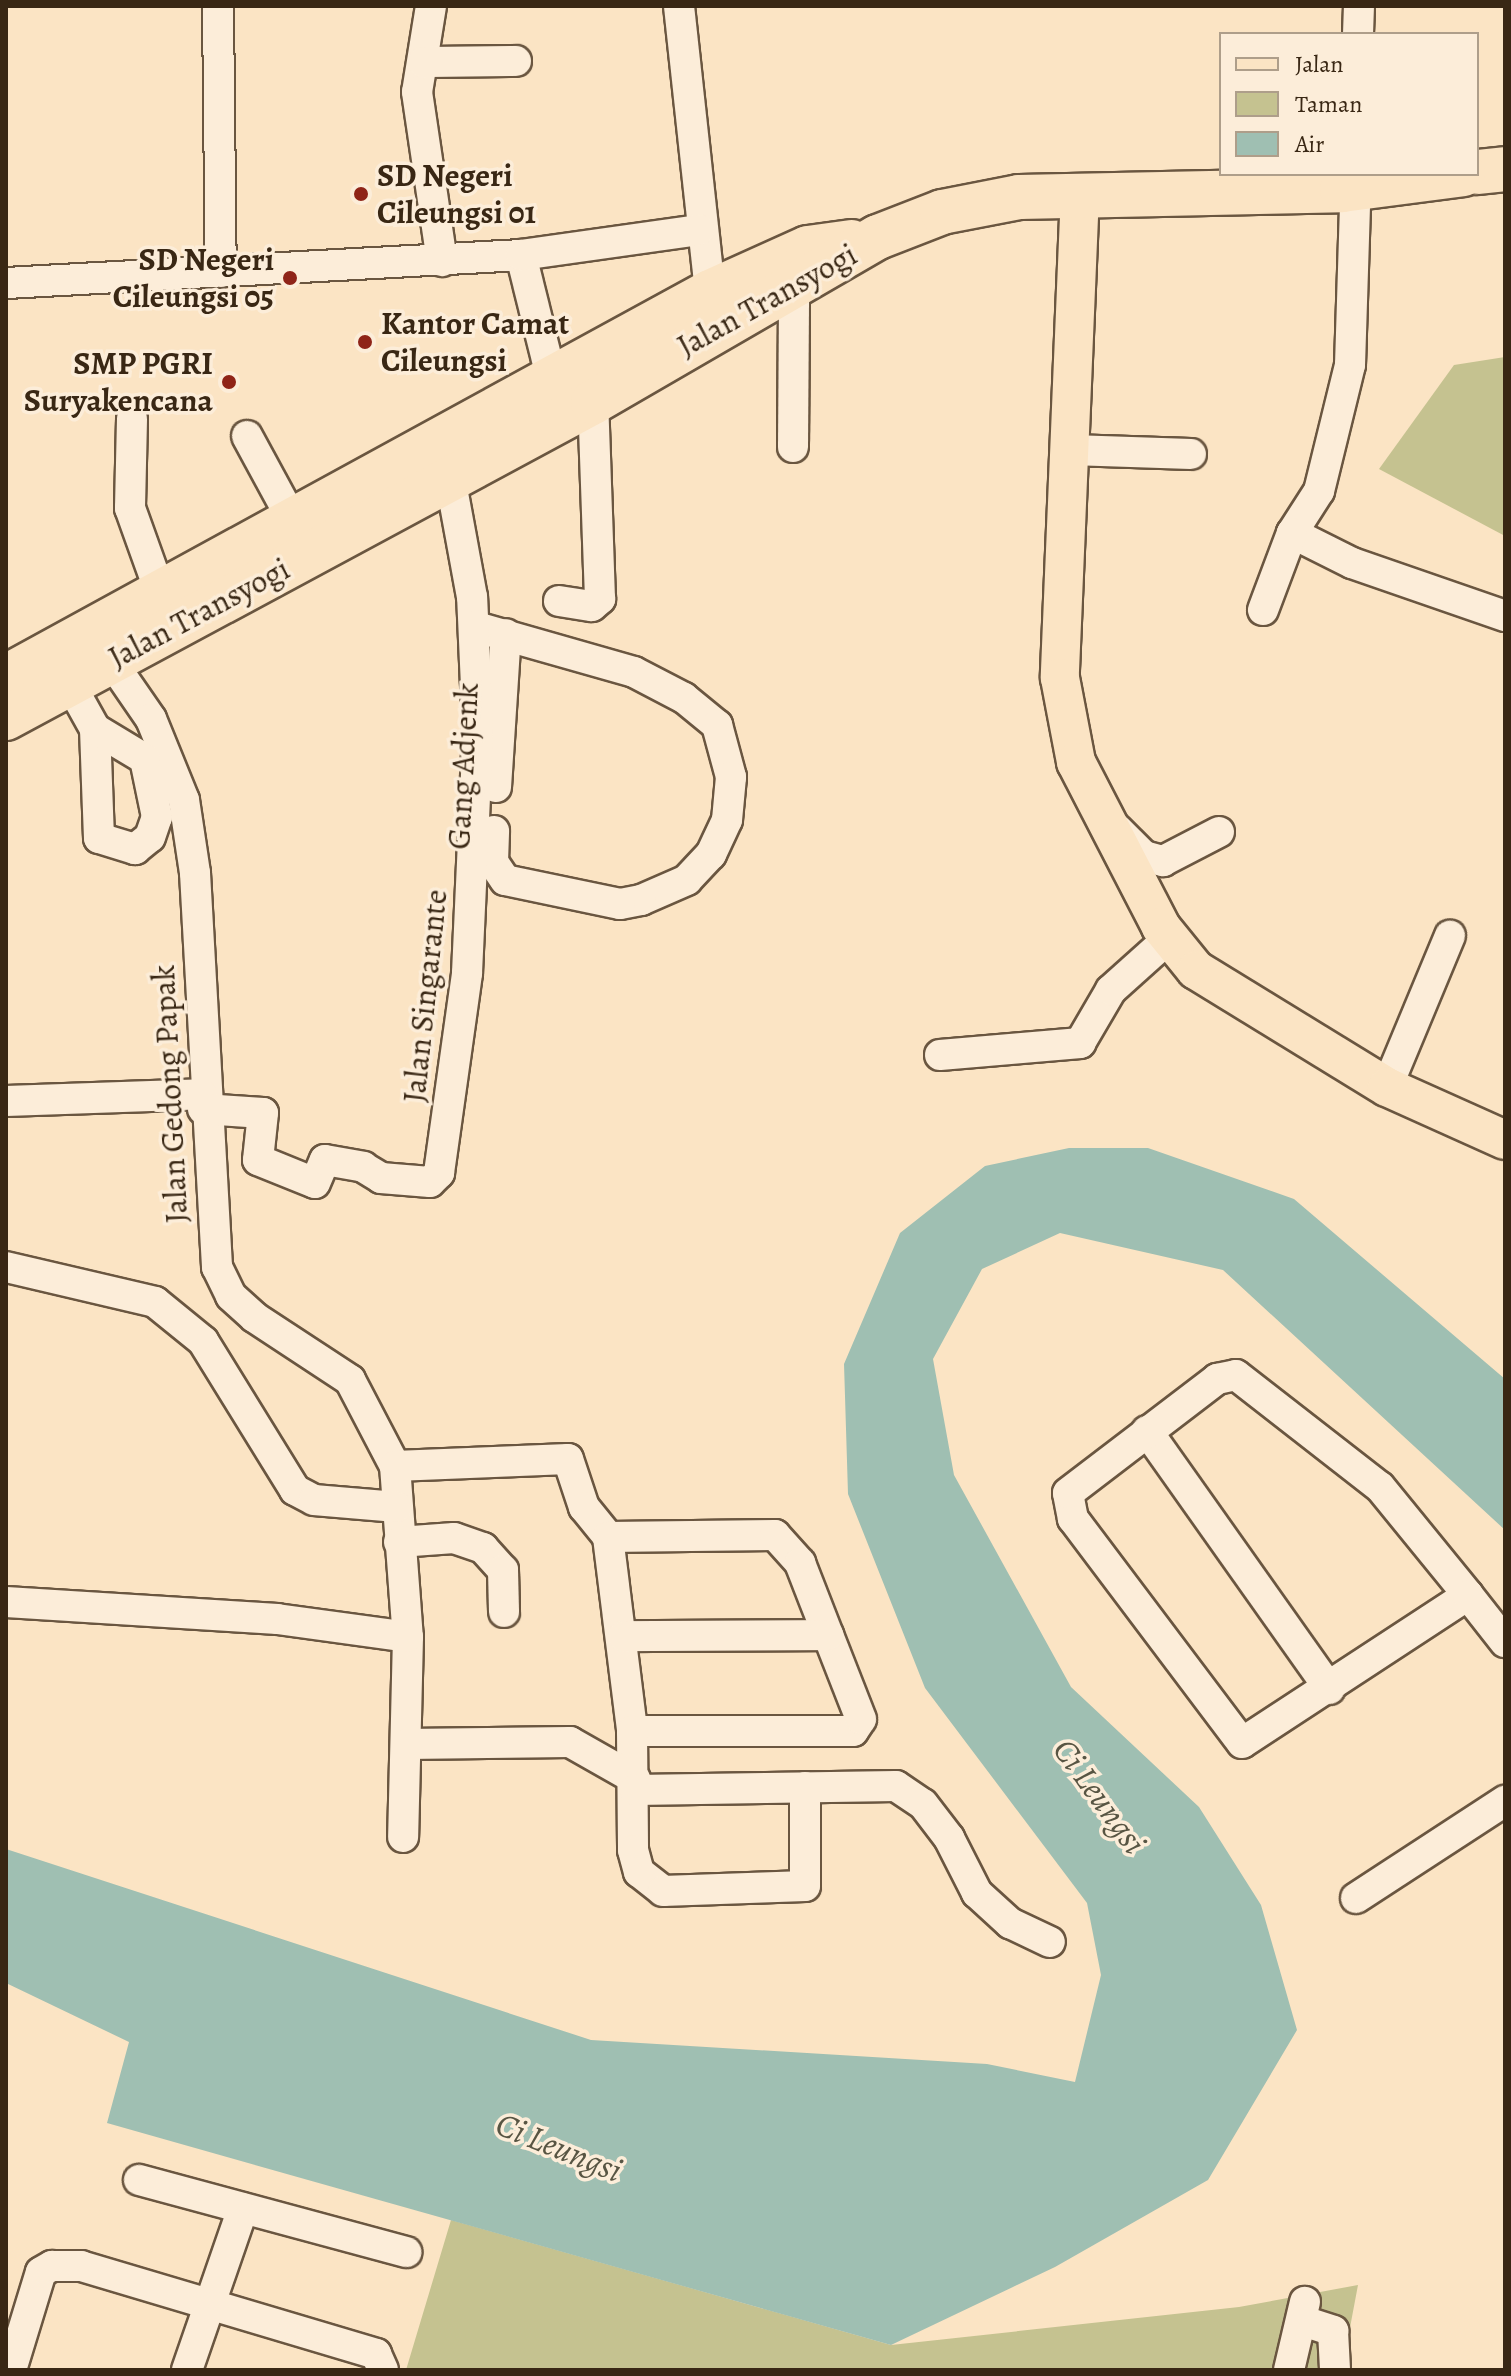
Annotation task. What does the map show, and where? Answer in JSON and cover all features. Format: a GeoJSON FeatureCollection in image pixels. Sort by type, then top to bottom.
{"type":"FeatureCollection","features":[{"type":"Feature","properties":{"kind":"highway"},"geometry":{"type":"LineString","coordinates":[[878,237],[942,212],[1080,193],[1244,182],[1415,176]]}},
{"type":"Feature","properties":{"kind":"highway","name":"Jalan Transyogi"},"geometry":{"type":"LineString","coordinates":[[6,718],[593,402],[691,341],[794,290],[878,237]]}},
{"type":"Feature","properties":{"kind":"highway","name":"Jalan Transyogi"},"geometry":{"type":"LineString","coordinates":[[6,677],[551,376],[710,292],[808,248],[878,237]]}},
{"type":"Feature","properties":{"kind":"main road"},"geometry":{"type":"LineString","coordinates":[[1080,193],[1060,678],[1076,762],[1107,827],[1169,938],[1196,970],[1371,1078],[1505,1140]]}},
{"type":"Feature","properties":{"kind":"street"},"geometry":{"type":"LineString","coordinates":[[218,6],[221,272]]}},
{"type":"Feature","properties":{"kind":"street"},"geometry":{"type":"LineString","coordinates":[[431,6],[418,123],[442,261]]}},
{"type":"Feature","properties":{"kind":"street"},"geometry":{"type":"LineString","coordinates":[[679,6],[699,230],[710,292]]}},
{"type":"Feature","properties":{"kind":"street"},"geometry":{"type":"LineString","coordinates":[[1358,32],[1359,6]]}},
{"type":"Feature","properties":{"kind":"street"},"geometry":{"type":"LineString","coordinates":[[423,62],[516,61]]}},
{"type":"Feature","properties":{"kind":"street"},"geometry":{"type":"LineString","coordinates":[[1263,610],[1292,533],[1319,491],[1350,365],[1356,180]]}},
{"type":"Feature","properties":{"kind":"street"},"geometry":{"type":"LineString","coordinates":[[6,283],[521,255],[699,230]]}},
{"type":"Feature","properties":{"kind":"street"},"geometry":{"type":"LineString","coordinates":[[521,255],[551,376]]}},
{"type":"Feature","properties":{"kind":"street"},"geometry":{"type":"LineString","coordinates":[[793,447],[794,290]]}},
{"type":"Feature","properties":{"kind":"street"},"geometry":{"type":"LineString","coordinates":[[559,601],[592,606],[600,599],[593,402]]}},
{"type":"Feature","properties":{"kind":"street"},"geometry":{"type":"LineString","coordinates":[[132,419],[132,520],[160,592]]}},
{"type":"Feature","properties":{"kind":"street"},"geometry":{"type":"LineString","coordinates":[[247,436],[292,519]]}},
{"type":"Feature","properties":{"kind":"street"},"geometry":{"type":"LineString","coordinates":[[1071,450],[1191,454]]}},
{"type":"Feature","properties":{"kind":"street","name":"Jalan Singarante"},"geometry":{"type":"LineString","coordinates":[[203,1101],[263,1113],[258,1160],[272,1162],[270,1168],[315,1183],[325,1160],[363,1167],[381,1178],[430,1182],[439,1173],[471,922],[476,627],[450,477]]}},
{"type":"Feature","properties":{"kind":"street"},"geometry":{"type":"LineString","coordinates":[[1292,533],[1352,563],[1505,616]]}},
{"type":"Feature","properties":{"kind":"street","name":"Gang Adjenk"},"geometry":{"type":"LineString","coordinates":[[476,627],[506,634],[634,672],[717,725],[731,798],[711,854],[687,880],[620,904],[499,876],[492,854],[506,634]]}},
{"type":"Feature","properties":{"kind":"street","name":"Jalan Gedong Papak"},"geometry":{"type":"LineString","coordinates":[[111,661],[151,719],[184,800],[195,873],[203,1101],[217,1267],[231,1296],[339,1369],[395,1466]]}},
{"type":"Feature","properties":{"kind":"street"},"geometry":{"type":"LineString","coordinates":[[70,684],[95,729]]}},
{"type":"Feature","properties":{"kind":"street"},"geometry":{"type":"LineString","coordinates":[[1107,827],[1163,861],[1219,832]]}},
{"type":"Feature","properties":{"kind":"street"},"geometry":{"type":"LineString","coordinates":[[1371,1078],[1450,936]]}},
{"type":"Feature","properties":{"kind":"street"},"geometry":{"type":"LineString","coordinates":[[940,1055],[1073,1047],[1111,990],[1169,938]]}},
{"type":"Feature","properties":{"kind":"street"},"geometry":{"type":"LineString","coordinates":[[6,1101],[203,1101]]}},
{"type":"Feature","properties":{"kind":"street"},"geometry":{"type":"LineString","coordinates":[[6,1267],[155,1302],[203,1341],[295,1490],[314,1500],[397,1507]]}},
{"type":"Feature","properties":{"kind":"street"},"geometry":{"type":"LineString","coordinates":[[1468,1595],[1250,1742],[1232,1737],[1073,1519],[1068,1493],[1217,1379],[1236,1375],[1380,1487],[1468,1595],[1505,1642]]}},
{"type":"Feature","properties":{"kind":"street"},"geometry":{"type":"LineString","coordinates":[[1147,1431],[1330,1689]]}},
{"type":"Feature","properties":{"kind":"street"},"geometry":{"type":"LineString","coordinates":[[403,1837],[408,1637],[395,1466],[568,1459],[584,1507],[608,1537],[623,1636],[632,1731],[639,1872],[669,1892],[805,1886],[805,1787]]}},
{"type":"Feature","properties":{"kind":"street"},"geometry":{"type":"LineString","coordinates":[[608,1537],[775,1535],[800,1563],[861,1719],[853,1731],[632,1731]]}},
{"type":"Feature","properties":{"kind":"street"},"geometry":{"type":"LineString","coordinates":[[399,1542],[454,1538],[483,1548],[503,1570],[504,1612]]}},
{"type":"Feature","properties":{"kind":"street"},"geometry":{"type":"LineString","coordinates":[[6,1602],[277,1619],[408,1637]]}},
{"type":"Feature","properties":{"kind":"street"},"geometry":{"type":"LineString","coordinates":[[623,1636],[828,1635]]}},
{"type":"Feature","properties":{"kind":"street"},"geometry":{"type":"LineString","coordinates":[[406,1744],[570,1742],[635,1784],[896,1786],[911,1793],[949,1838],[977,1893],[1010,1923],[1050,1942]]}},
{"type":"Feature","properties":{"kind":"street"},"geometry":{"type":"LineString","coordinates":[[1356,1898],[1505,1801]]}},
{"type":"Feature","properties":{"kind":"street"},"geometry":{"type":"LineString","coordinates":[[139,2180],[406,2252]]}},
{"type":"Feature","properties":{"kind":"street"},"geometry":{"type":"LineString","coordinates":[[187,2370],[243,2208]]}},
{"type":"Feature","properties":{"kind":"street"},"geometry":{"type":"LineString","coordinates":[[11,2370],[46,2267],[81,2266],[376,2354],[383,2370]]}},
{"type":"Feature","properties":{"kind":"street"},"geometry":{"type":"LineString","coordinates":[[1289,2370],[1304,2312],[1333,2331],[1335,2370]]}},
{"type":"Feature","properties":{"kind":"green space"},"geometry":{"type":"Polygon","coordinates":[[[1505,357],[1505,536],[1379,469],[1454,365],[1505,357]]]}},
{"type":"Feature","properties":{"kind":"green space"},"geometry":{"type":"Polygon","coordinates":[[[451,2220],[891,2345],[1239,2307],[1358,2285],[1342,2370],[406,2370],[451,2220]]]}},
{"type":"Feature","properties":{"kind":"water","name":"Ci Leungsi"},"geometry":{"type":"Polygon","coordinates":[[[1069,1148],[1148,1148],[1294,1199],[1505,1379],[1505,1530],[1223,1270],[1060,1233],[982,1269],[933,1359],[954,1475],[1071,1687],[1199,1807],[1261,1905],[1297,2030],[1208,2180],[1055,2267],[891,2345],[107,2123],[129,2042],[6,1983],[6,1849],[591,2040],[987,2064],[1075,2082],[1101,1975],[1087,1903],[925,1688],[848,1494],[844,1364],[900,1233],[985,1166],[1069,1148]]]}},
{"type":"Feature","properties":{"kind":"place","name":"SD Negeri Cileungsi 01"},"geometry":{"type":"Point","coordinates":[361,194]}},
{"type":"Feature","properties":{"kind":"place","name":"SD Negeri Cileungsi 05"},"geometry":{"type":"Point","coordinates":[290,278]}},
{"type":"Feature","properties":{"kind":"place","name":"Kantor Camat Cileungsi"},"geometry":{"type":"Point","coordinates":[365,342]}},
{"type":"Feature","properties":{"kind":"place","name":"SMP PGRI Suryakencana"},"geometry":{"type":"Point","coordinates":[229,382]}}]}
